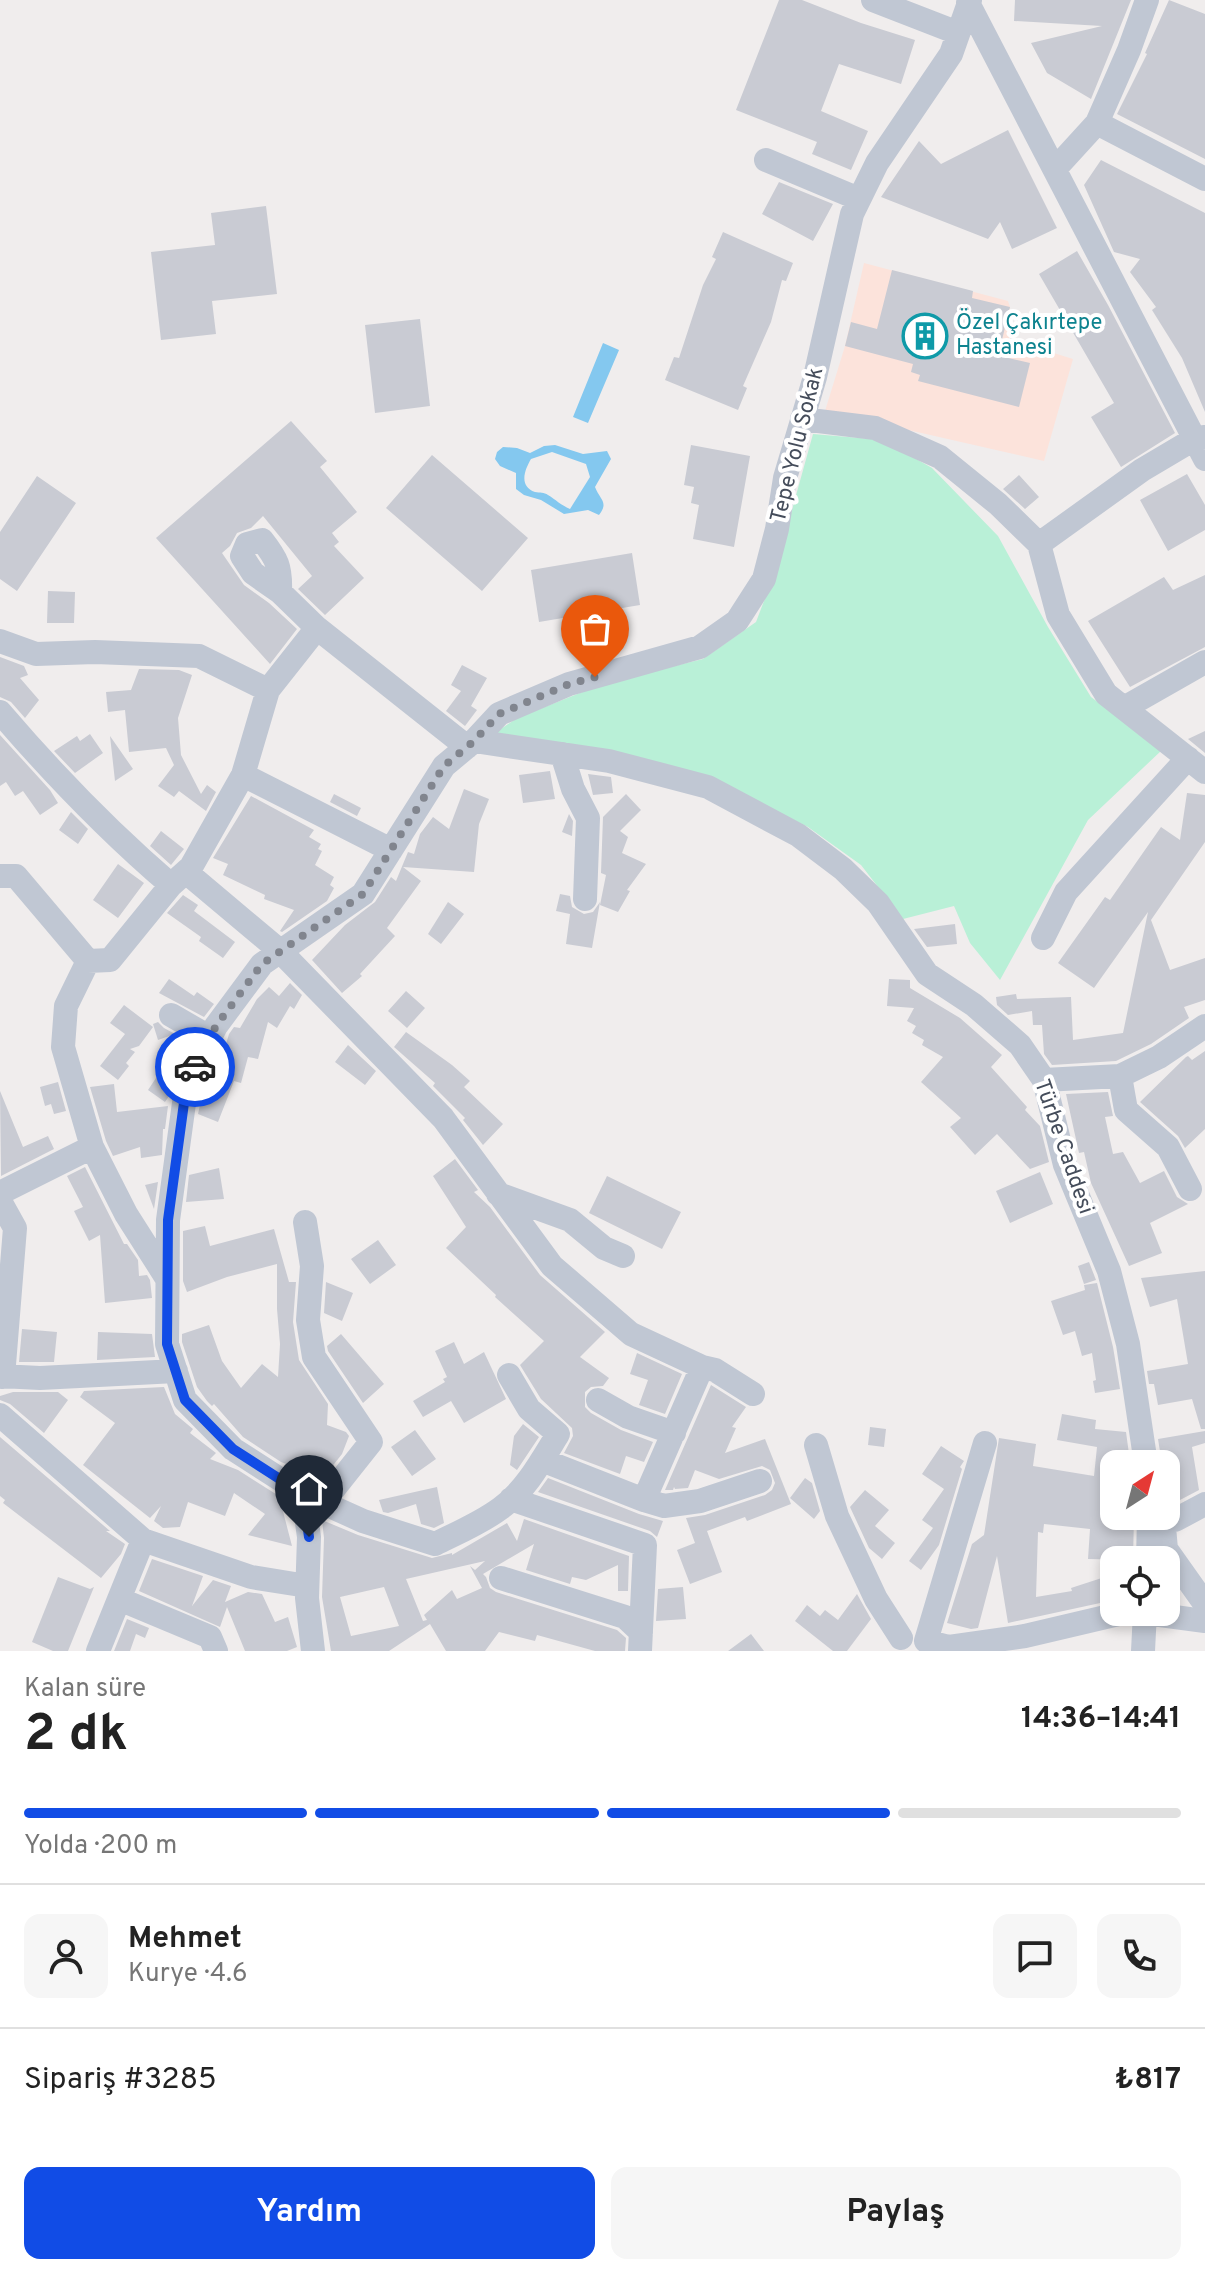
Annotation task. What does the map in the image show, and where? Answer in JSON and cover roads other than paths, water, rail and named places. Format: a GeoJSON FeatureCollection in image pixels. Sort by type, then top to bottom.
{"type":"FeatureCollection","features":[{"type":"Feature","properties":{"kind":"street"},"geometry":{"type":"LineString","coordinates":[[873,0],[958,33]]}},
{"type":"Feature","properties":{"kind":"street"},"geometry":{"type":"LineString","coordinates":[[1055,169],[1097,123],[1147,0]]}},
{"type":"Feature","properties":{"kind":"street"},"geometry":{"type":"LineString","coordinates":[[969,2],[1202,445],[1142,470],[1039,544]]}},
{"type":"Feature","properties":{"kind":"street","name":"Tepe Yolu Sokak"},"geometry":{"type":"LineString","coordinates":[[542,1460],[535,1473],[503,1507],[435,1544],[396,1533],[312,1500],[233,1449],[185,1400],[167,1344],[166,1277],[168,1220],[184,1103],[193,1071],[216,1026],[262,964],[363,894],[444,766],[471,744],[499,714],[569,684],[700,647],[737,621],[764,579],[777,529],[785,478],[815,377],[852,214],[877,163],[951,54],[969,2]]}},
{"type":"Feature","properties":{"kind":"street"},"geometry":{"type":"LineString","coordinates":[[1097,123],[1205,179]]}},
{"type":"Feature","properties":{"kind":"street"},"geometry":{"type":"LineString","coordinates":[[766,160],[859,199]]}},
{"type":"Feature","properties":{"kind":"street"},"geometry":{"type":"LineString","coordinates":[[802,419],[875,428],[940,457],[998,504],[1039,544],[1058,615],[1106,694],[1196,765],[1066,892],[1043,938]]}},
{"type":"Feature","properties":{"kind":"street"},"geometry":{"type":"LineString","coordinates":[[280,592],[317,628],[471,744]]}},
{"type":"Feature","properties":{"kind":"street"},"geometry":{"type":"LineString","coordinates":[[88,961],[110,960],[179,878],[243,775],[268,690],[317,628]]}},
{"type":"Feature","properties":{"kind":"street"},"geometry":{"type":"LineString","coordinates":[[0,641],[36,654],[95,652],[199,656],[268,690]]}},
{"type":"Feature","properties":{"kind":"street"},"geometry":{"type":"LineString","coordinates":[[1124,708],[1205,662]]}},
{"type":"Feature","properties":{"kind":"street"},"geometry":{"type":"LineString","coordinates":[[0,712],[44,763],[123,844],[179,878],[280,951],[443,1118],[552,1266],[631,1334],[715,1370],[753,1394]]}},
{"type":"Feature","properties":{"kind":"street","name":"Türbe Caddesi"},"geometry":{"type":"LineString","coordinates":[[471,744],[609,761],[708,787],[798,835],[843,869],[878,903],[927,974],[974,1005],[1020,1045],[1044,1080],[1065,1165],[1109,1271],[1128,1344],[1144,1450]]}},
{"type":"Feature","properties":{"kind":"street"},"geometry":{"type":"LineString","coordinates":[[562,754],[573,789],[588,818],[585,899]]}},
{"type":"Feature","properties":{"kind":"street"},"geometry":{"type":"LineString","coordinates":[[243,775],[391,850]]}},
{"type":"Feature","properties":{"kind":"street"},"geometry":{"type":"LineString","coordinates":[[0,876],[16,876],[88,961]]}},
{"type":"Feature","properties":{"kind":"street"},"geometry":{"type":"LineString","coordinates":[[88,961],[66,1006],[63,1047],[92,1147],[126,1214],[166,1277]]}},
{"type":"Feature","properties":{"kind":"street"},"geometry":{"type":"LineString","coordinates":[[171,1015],[211,1038]]}},
{"type":"Feature","properties":{"kind":"street"},"geometry":{"type":"LineString","coordinates":[[1044,1080],[1120,1076],[1159,1057],[1205,1026]]}},
{"type":"Feature","properties":{"kind":"street"},"geometry":{"type":"LineString","coordinates":[[1120,1076],[1126,1110],[1168,1147],[1190,1189]]}},
{"type":"Feature","properties":{"kind":"street"},"geometry":{"type":"LineString","coordinates":[[0,1193],[92,1147]]}},
{"type":"Feature","properties":{"kind":"street"},"geometry":{"type":"LineString","coordinates":[[498,1194],[570,1220],[604,1248],[623,1256]]}},
{"type":"Feature","properties":{"kind":"street"},"geometry":{"type":"LineString","coordinates":[[0,1201],[15,1228],[2,1376],[40,1378],[176,1371]]}},
{"type":"Feature","properties":{"kind":"street"},"geometry":{"type":"LineString","coordinates":[[305,1222],[312,1266],[308,1320],[314,1357],[371,1442],[312,1500],[307,1586],[313,1651]]}},
{"type":"Feature","properties":{"kind":"street"},"geometry":{"type":"LineString","coordinates":[[644,1500],[702,1367]]}},
{"type":"Feature","properties":{"kind":"street"},"geometry":{"type":"LineString","coordinates":[[509,1375],[529,1409],[558,1434],[542,1460],[664,1506],[700,1501],[760,1481]]}},
{"type":"Feature","properties":{"kind":"street"},"geometry":{"type":"LineString","coordinates":[[598,1400],[628,1417],[674,1433]]}},
{"type":"Feature","properties":{"kind":"street"},"geometry":{"type":"LineString","coordinates":[[0,1415],[143,1540],[251,1577],[307,1586]]}},
{"type":"Feature","properties":{"kind":"street"},"geometry":{"type":"LineString","coordinates":[[924,1646],[985,1443]]}},
{"type":"Feature","properties":{"kind":"street"},"geometry":{"type":"LineString","coordinates":[[816,1445],[837,1516],[897,1644],[972,1647],[1100,1618]]}},
{"type":"Feature","properties":{"kind":"street"},"geometry":{"type":"LineString","coordinates":[[511,1499],[645,1545],[641,1641]]}},
{"type":"Feature","properties":{"kind":"street"},"geometry":{"type":"LineString","coordinates":[[1180,1517],[1205,1504]]}},
{"type":"Feature","properties":{"kind":"street"},"geometry":{"type":"LineString","coordinates":[[1164,1530],[1166,1549],[1205,1604]]}},
{"type":"Feature","properties":{"kind":"street"},"geometry":{"type":"LineString","coordinates":[[98,1651],[143,1540]]}},
{"type":"Feature","properties":{"kind":"street"},"geometry":{"type":"LineString","coordinates":[[501,1578],[625,1617],[641,1641]]}},
{"type":"Feature","properties":{"kind":"street"},"geometry":{"type":"LineString","coordinates":[[119,1599],[210,1637],[216,1651]]}},
{"type":"Feature","properties":{"kind":"street"},"geometry":{"type":"LineString","coordinates":[[1180,1617],[1205,1621]]}},
{"type":"Feature","properties":{"kind":"street"},"geometry":{"type":"LineString","coordinates":[[1143,1651],[1144,1626]]}},
{"type":"Feature","properties":{"kind":"water"},"geometry":{"type":"Polygon","coordinates":[[[603,343],[619,350],[588,423],[573,417],[603,343]]]}},
{"type":"Feature","properties":{"kind":"water"},"geometry":{"type":"Polygon","coordinates":[[[555,445],[583,454],[607,451],[611,459],[595,487],[603,504],[599,515],[588,510],[564,514],[541,500],[524,495],[516,489],[516,473],[500,466],[495,459],[503,447],[530,453],[544,446],[555,445]],[[552,452],[531,459],[525,482],[535,492],[546,494],[570,509],[590,477],[586,464],[552,452]]]}},
{"type":"Feature","properties":{"kind":"place","name":"Özel Çakırtepe Hastanesi"},"geometry":{"type":"Point","coordinates":[925,336]}}]}
